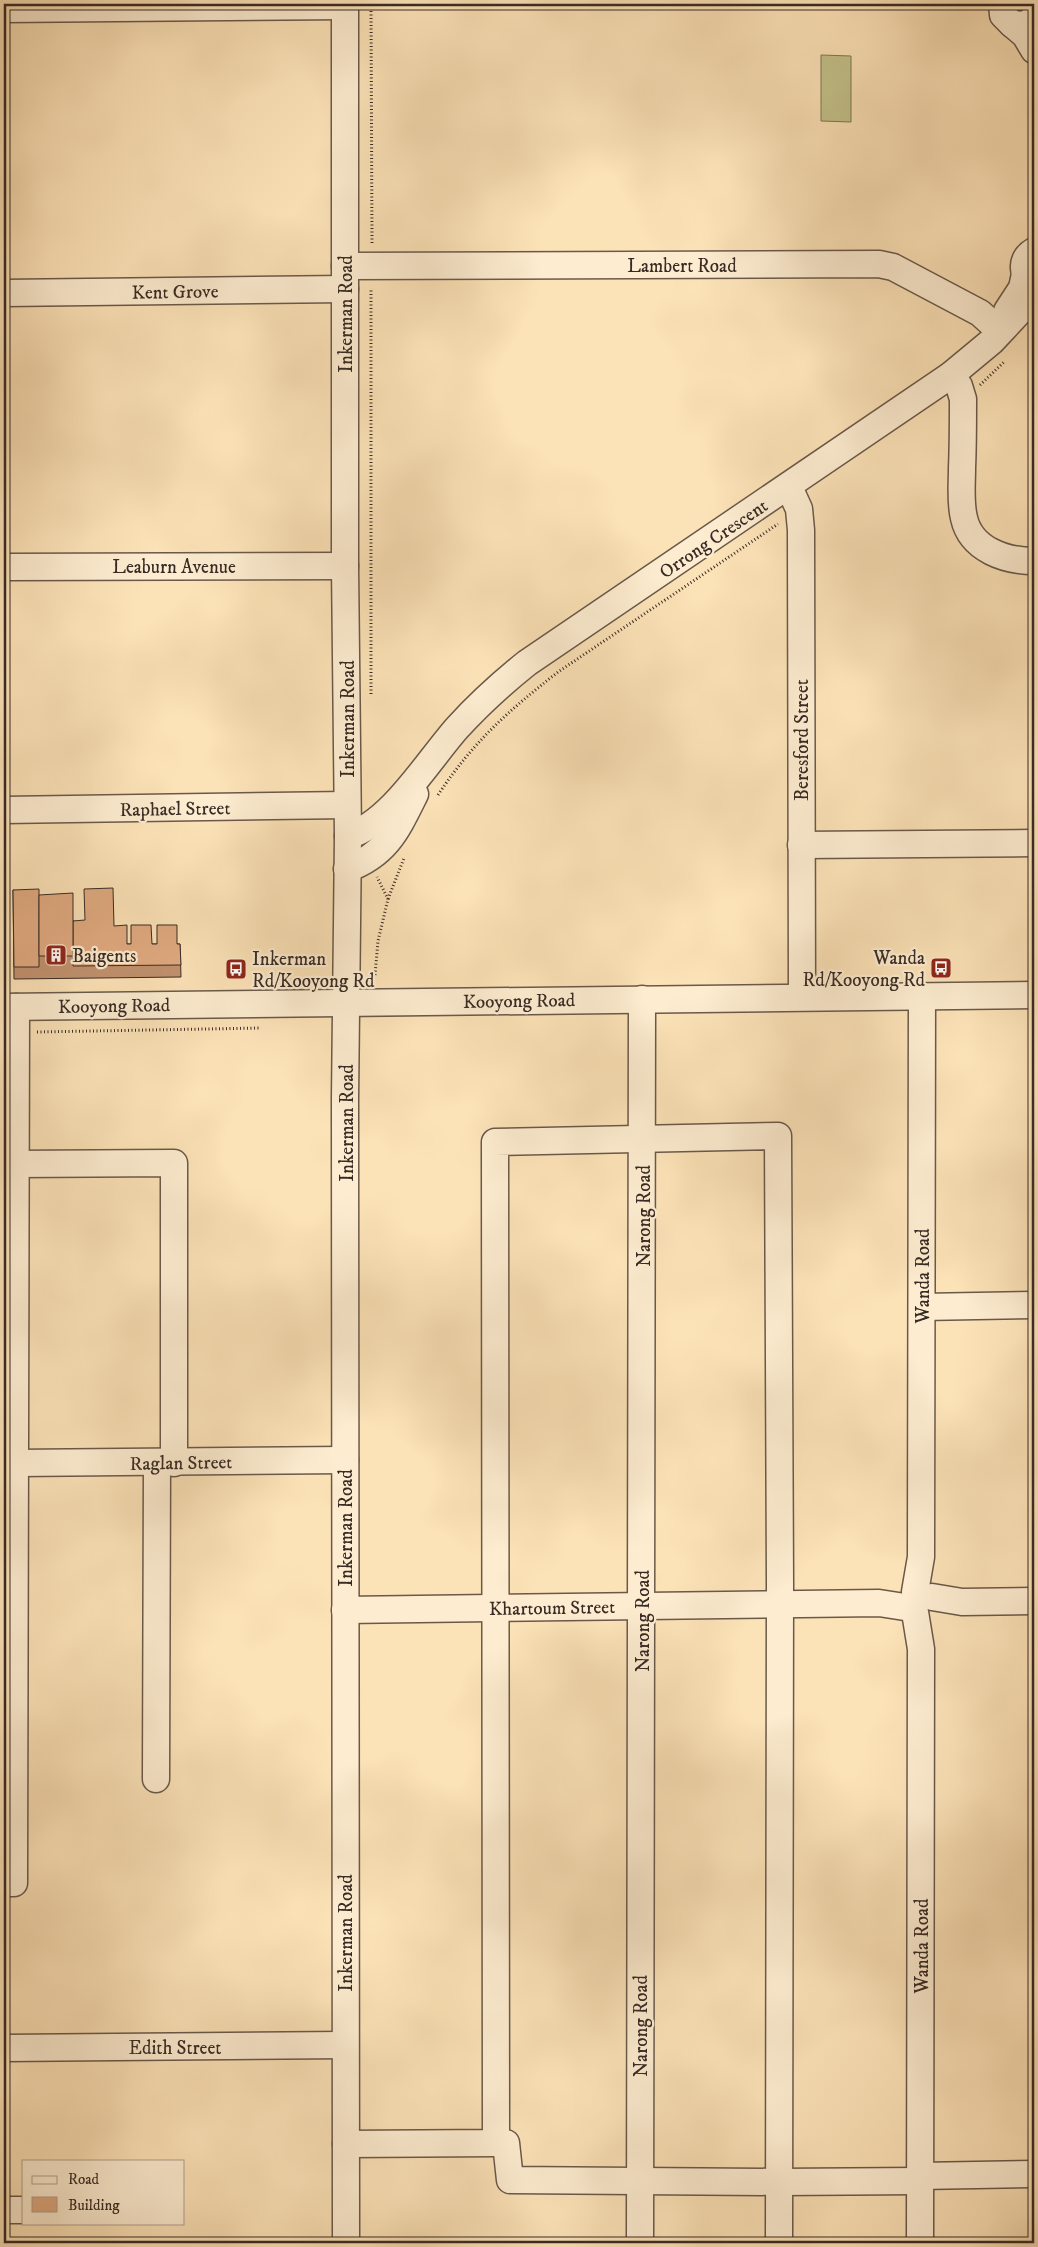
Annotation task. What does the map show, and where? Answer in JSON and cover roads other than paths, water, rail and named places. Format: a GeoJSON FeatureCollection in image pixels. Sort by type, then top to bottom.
{"type":"FeatureCollection","features":[{"type":"Feature","properties":{"kind":"street"},"geometry":{"type":"LineString","coordinates":[[4,9],[345,5]]}},
{"type":"Feature","properties":{"kind":"street","name":"Inkerman Road"},"geometry":{"type":"LineString","coordinates":[[345,5],[345,566],[348,836],[346,1002],[346,2243]]}},
{"type":"Feature","properties":{"kind":"street"},"geometry":{"type":"LineString","coordinates":[[1017,14],[1025,36],[1034,50]]}},
{"type":"Feature","properties":{"kind":"street","name":"Lambert Road"},"geometry":{"type":"LineString","coordinates":[[345,278],[371,266],[879,264],[893,267],[980,313],[1000,331]]}},
{"type":"Feature","properties":{"kind":"street","name":"Orrong Crescent"},"geometry":{"type":"LineString","coordinates":[[348,836],[361,832],[376,822],[481,702],[527,663],[794,498],[980,352],[1000,331],[1032,267]]}},
{"type":"Feature","properties":{"kind":"street","name":"Kent Grove"},"geometry":{"type":"LineString","coordinates":[[4,293],[345,278]]}},
{"type":"Feature","properties":{"kind":"street"},"geometry":{"type":"LineString","coordinates":[[951,375],[959,386],[963,399],[962,493],[965,521],[980,544],[992,552],[1007,558],[1034,561]]}},
{"type":"Feature","properties":{"kind":"street","name":"Beresford Street"},"geometry":{"type":"LineString","coordinates":[[794,498],[802,997]]}},
{"type":"Feature","properties":{"kind":"street","name":"Leaburn Avenue"},"geometry":{"type":"LineString","coordinates":[[4,567],[345,566]]}},
{"type":"Feature","properties":{"kind":"street","name":"Orrong Crescent"},"geometry":{"type":"LineString","coordinates":[[347,869],[373,857],[393,837],[434,755]]}},
{"type":"Feature","properties":{"kind":"street","name":"Raphael Street"},"geometry":{"type":"LineString","coordinates":[[4,810],[347,805]]}},
{"type":"Feature","properties":{"kind":"street"},"geometry":{"type":"LineString","coordinates":[[801,845],[1034,843]]}},
{"type":"Feature","properties":{"kind":"street","name":"Kooyong Road"},"geometry":{"type":"LineString","coordinates":[[10,1007],[1034,995]]}},
{"type":"Feature","properties":{"kind":"street","name":"Wanda Road"},"geometry":{"type":"LineString","coordinates":[[920,2243],[922,996]]}},
{"type":"Feature","properties":{"kind":"street","name":"Narong Road"},"geometry":{"type":"LineString","coordinates":[[640,2243],[642,999]]}},
{"type":"Feature","properties":{"kind":"street"},"geometry":{"type":"LineString","coordinates":[[9,1883],[9,1626],[16,1463],[14,1164],[16,1032],[10,1007]]}},
{"type":"Feature","properties":{"kind":"street"},"geometry":{"type":"LineString","coordinates":[[496,2143],[495,1142],[778,1136],[780,1604],[779,2243]]}},
{"type":"Feature","properties":{"kind":"street"},"geometry":{"type":"LineString","coordinates":[[14,1164],[174,1163],[156,1779]]}},
{"type":"Feature","properties":{"kind":"street"},"geometry":{"type":"LineString","coordinates":[[922,1306],[1034,1306]]}},
{"type":"Feature","properties":{"kind":"street","name":"Raglan Street"},"geometry":{"type":"LineString","coordinates":[[16,1463],[346,1460]]}},
{"type":"Feature","properties":{"kind":"street","name":"Khartoum Street"},"geometry":{"type":"LineString","coordinates":[[346,1610],[1034,1601]]}},
{"type":"Feature","properties":{"kind":"street","name":"Edith Street"},"geometry":{"type":"LineString","coordinates":[[4,2048],[345,2045]]}},
{"type":"Feature","properties":{"kind":"street"},"geometry":{"type":"LineString","coordinates":[[346,2144],[506,2143],[510,2180],[779,2182],[1034,2174]]}},
{"type":"Feature","properties":{"kind":"street"},"geometry":{"type":"LineString","coordinates":[[4,2210],[22,2210]]}},
{"type":"Feature","properties":{"kind":"place","name":"Baigents"},"geometry":{"type":"Point","coordinates":[56,955]}},
{"type":"Feature","properties":{"kind":"place","name":"Wanda Rd/Kooyong Rd"},"geometry":{"type":"Point","coordinates":[941,968]}},
{"type":"Feature","properties":{"kind":"place","name":"Inkerman Rd/Kooyong Rd"},"geometry":{"type":"Point","coordinates":[236,969]}}]}
